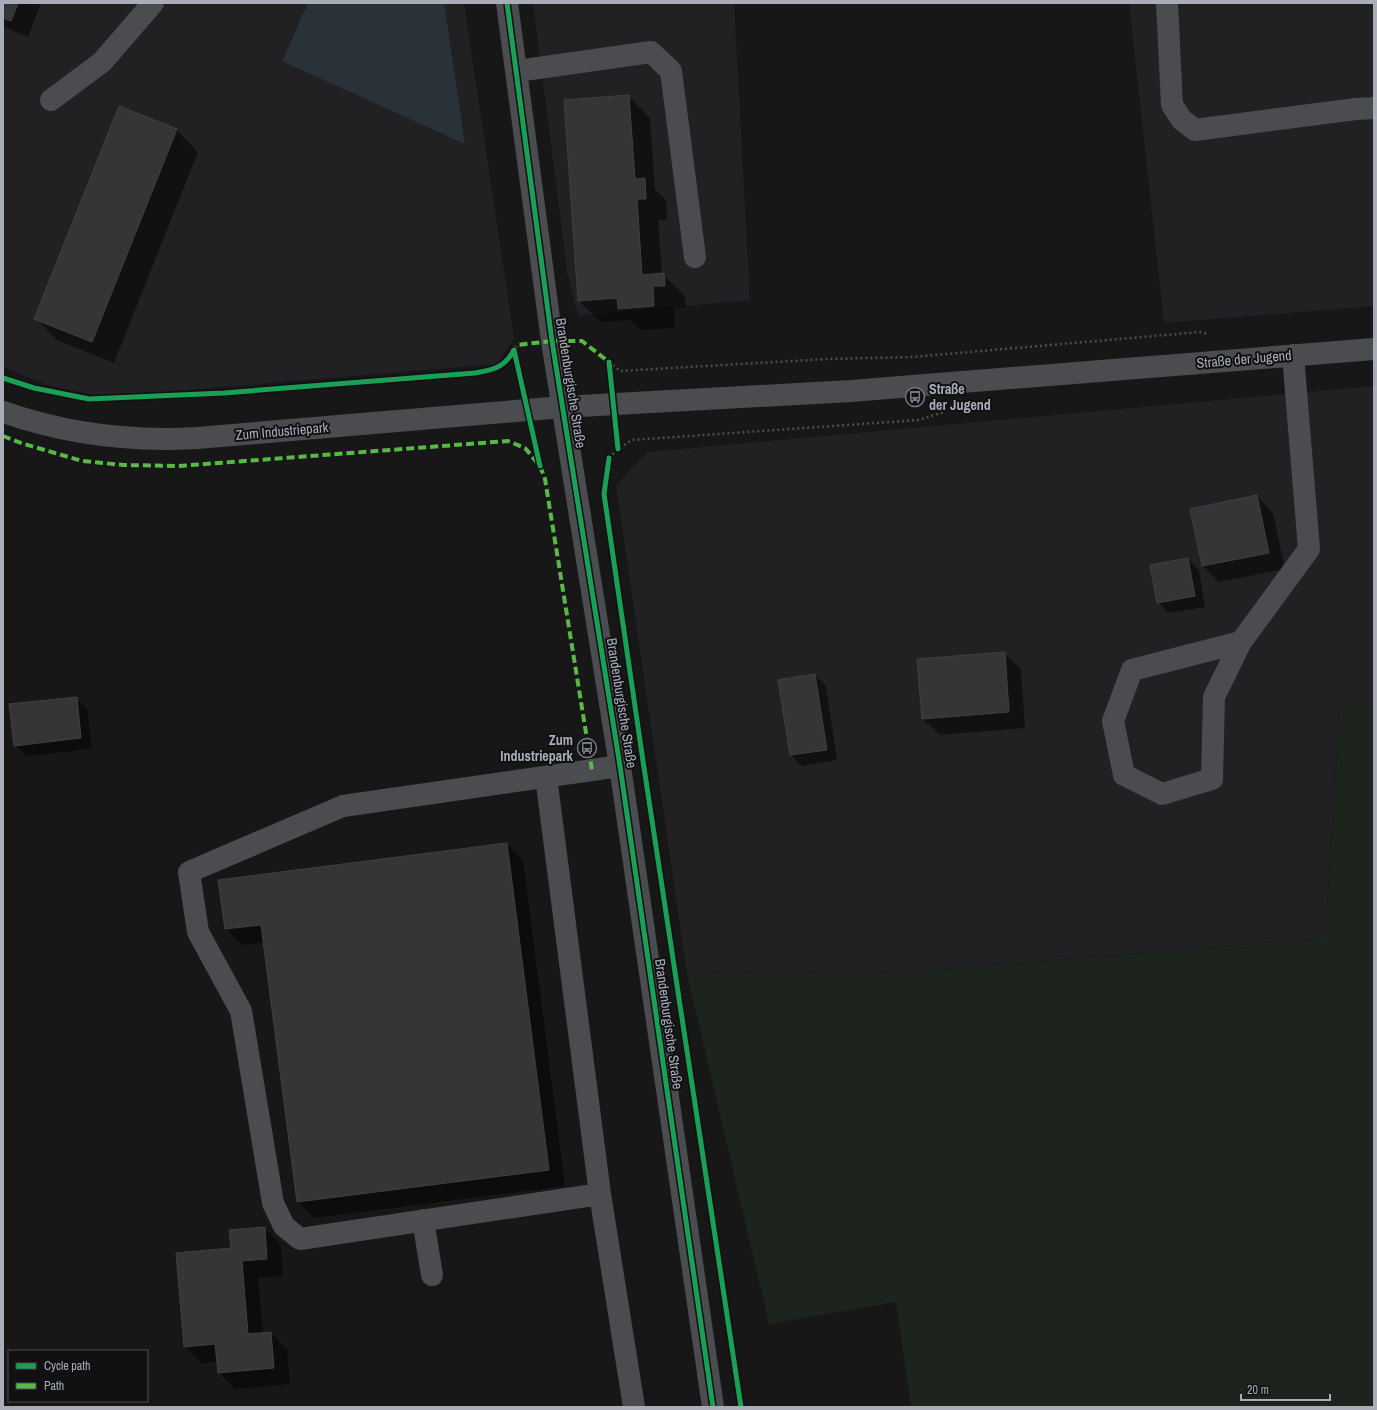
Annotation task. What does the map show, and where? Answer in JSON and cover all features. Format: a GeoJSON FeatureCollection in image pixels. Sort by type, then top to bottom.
{"type":"FeatureCollection","features":[{"type":"Feature","properties":{"kind":"street"},"geometry":{"type":"LineString","coordinates":[[51,100],[102,62],[153,3]]}},
{"type":"Feature","properties":{"kind":"street","name":"Brandenburgische Straße"},"geometry":{"type":"LineString","coordinates":[[507,3],[550,326],[620,766],[713,1407]]}},
{"type":"Feature","properties":{"kind":"street"},"geometry":{"type":"LineString","coordinates":[[1167,3],[1172,105],[1182,120],[1195,130],[1356,109],[1374,108]]}},
{"type":"Feature","properties":{"kind":"street"},"geometry":{"type":"LineString","coordinates":[[517,71],[651,52],[671,70],[695,257]]}},
{"type":"Feature","properties":{"kind":"street","name":"Straße der Jugend"},"geometry":{"type":"LineString","coordinates":[[562,407],[851,391],[1374,349]]}},
{"type":"Feature","properties":{"kind":"street"},"geometry":{"type":"LineString","coordinates":[[1241,642],[1132,670],[1113,721],[1124,775],[1162,794],[1212,779],[1214,697],[1241,642],[1309,549],[1293,355]]}},
{"type":"Feature","properties":{"kind":"street","name":"Zum Industriepark"},"geometry":{"type":"LineString","coordinates":[[3,412],[29,421],[66,430],[130,438],[165,440],[562,407]]}},
{"type":"Feature","properties":{"kind":"street"},"geometry":{"type":"LineString","coordinates":[[600,1194],[300,1239],[284,1226],[273,1203],[241,1011],[198,932],[189,872],[343,806],[620,766]]}},
{"type":"Feature","properties":{"kind":"street"},"geometry":{"type":"LineString","coordinates":[[546,777],[600,1194],[634,1407]]}},
{"type":"Feature","properties":{"kind":"street"},"geometry":{"type":"LineString","coordinates":[[423,1220],[432,1275]]}},
{"type":"Feature","properties":{"kind":"path"},"geometry":{"type":"LineString","coordinates":[[609,362],[620,371],[827,359],[912,357],[1200,332],[1214,335]]}},
{"type":"Feature","properties":{"kind":"path"},"geometry":{"type":"LineString","coordinates":[[609,458],[618,449],[632,440],[919,420],[943,412],[950,412]]}},
{"type":"Feature","properties":{"kind":"shaded area"},"geometry":{"type":"Polygon","coordinates":[[[3,3],[464,3],[514,338],[497,364],[102,397],[48,385],[3,367],[3,3]]]}},
{"type":"Feature","properties":{"kind":"shaded area"},"geometry":{"type":"Polygon","coordinates":[[[308,3],[444,3],[465,144],[282,61],[308,3]]]}},
{"type":"Feature","properties":{"kind":"shaded area"},"geometry":{"type":"Polygon","coordinates":[[[533,3],[734,3],[750,300],[578,316],[567,271],[533,3]]]}},
{"type":"Feature","properties":{"kind":"shaded area"},"geometry":{"type":"Polygon","coordinates":[[[1129,3],[1374,3],[1374,306],[1164,323],[1129,3]]]}},
{"type":"Feature","properties":{"kind":"shaded area"},"geometry":{"type":"Polygon","coordinates":[[[1374,386],[1374,707],[1340,707],[1325,938],[910,972],[687,974],[616,485],[648,452],[1374,386]]]}},
{"type":"Feature","properties":{"kind":"shaded area"},"geometry":{"type":"Polygon","coordinates":[[[1340,707],[1374,707],[1374,1407],[911,1407],[896,1302],[769,1324],[687,974],[910,972],[1325,938],[1340,707]]]}},
{"type":"Feature","properties":{"kind":"building"},"geometry":{"type":"Polygon","coordinates":[[[3,3],[18,3],[11,21],[3,18],[3,3]]]}},
{"type":"Feature","properties":{"kind":"building"},"geometry":{"type":"Polygon","coordinates":[[[629,95],[635,179],[645,178],[646,199],[637,199],[642,275],[664,273],[665,286],[653,286],[654,306],[618,309],[617,298],[578,301],[564,100],[629,95]]]}},
{"type":"Feature","properties":{"kind":"building"},"geometry":{"type":"Polygon","coordinates":[[[119,106],[177,129],[92,342],[34,319],[119,106]]]}},
{"type":"Feature","properties":{"kind":"building"},"geometry":{"type":"Polygon","coordinates":[[[1257,495],[1269,553],[1202,566],[1190,509],[1257,495]]]}},
{"type":"Feature","properties":{"kind":"building"},"geometry":{"type":"Polygon","coordinates":[[[1188,558],[1195,596],[1157,603],[1150,565],[1188,558]]]}},
{"type":"Feature","properties":{"kind":"building"},"geometry":{"type":"Polygon","coordinates":[[[1005,652],[1009,712],[922,719],[917,659],[1005,652]]]}},
{"type":"Feature","properties":{"kind":"building"},"geometry":{"type":"Polygon","coordinates":[[[815,674],[827,750],[790,755],[778,680],[815,674]]]}},
{"type":"Feature","properties":{"kind":"building"},"geometry":{"type":"Polygon","coordinates":[[[77,697],[81,738],[14,746],[9,704],[77,697]]]}},
{"type":"Feature","properties":{"kind":"building"},"geometry":{"type":"Polygon","coordinates":[[[507,843],[549,1170],[297,1202],[261,925],[225,929],[218,880],[507,843]]]}},
{"type":"Feature","properties":{"kind":"building"},"geometry":{"type":"Polygon","coordinates":[[[265,1227],[267,1259],[242,1261],[248,1334],[271,1332],[274,1368],[218,1373],[215,1344],[184,1347],[176,1253],[231,1248],[229,1230],[265,1227]]]}},
{"type":"Feature","properties":{"kind":"marked path"},"geometry":{"type":"LineString","coordinates":[[512,353],[517,345],[552,341],[582,341],[609,362],[609,365]]}},
{"type":"Feature","properties":{"kind":"marked path"},"geometry":{"type":"LineString","coordinates":[[3,436],[21,443],[82,461],[124,465],[179,466],[508,441],[525,448],[540,466],[545,479],[592,770]]}},
{"type":"Feature","properties":{"kind":"cycle path"},"geometry":{"type":"LineString","coordinates":[[507,3],[552,341],[620,766],[713,1407]]}},
{"type":"Feature","properties":{"kind":"cycle path"},"geometry":{"type":"LineString","coordinates":[[514,350],[540,466]]}},
{"type":"Feature","properties":{"kind":"cycle path"},"geometry":{"type":"LineString","coordinates":[[3,378],[34,388],[89,399],[224,393],[475,373],[488,371],[498,367],[511,356],[514,350]]}},
{"type":"Feature","properties":{"kind":"cycle path"},"geometry":{"type":"LineString","coordinates":[[609,362],[618,449]]}},
{"type":"Feature","properties":{"kind":"cycle path"},"geometry":{"type":"LineString","coordinates":[[609,458],[604,494],[741,1407]]}},
{"type":"Feature","properties":{"kind":"place","name":"Straße der Jugend"},"geometry":{"type":"Point","coordinates":[915,397]}},
{"type":"Feature","properties":{"kind":"place","name":"Zum Industriepark"},"geometry":{"type":"Point","coordinates":[587,748]}}]}
